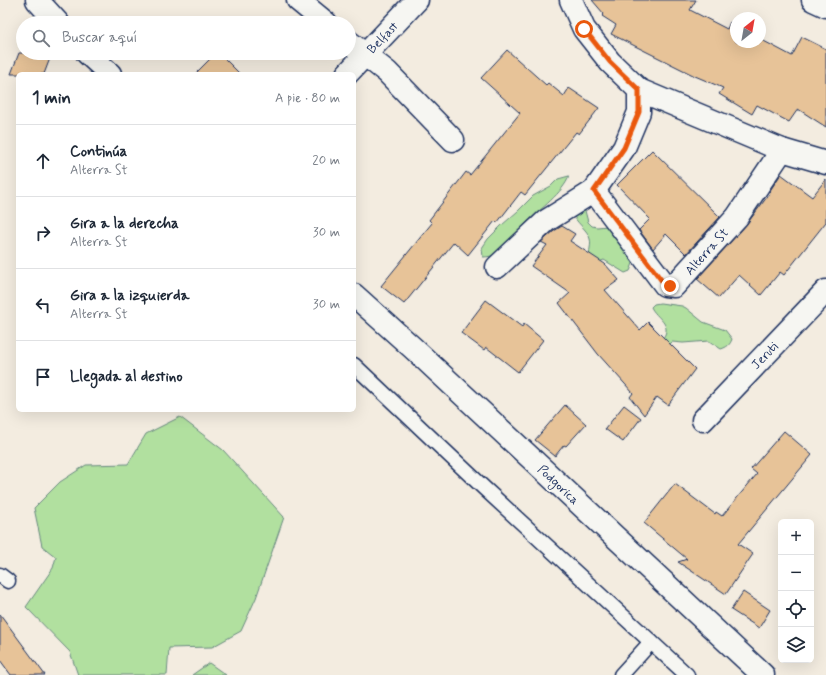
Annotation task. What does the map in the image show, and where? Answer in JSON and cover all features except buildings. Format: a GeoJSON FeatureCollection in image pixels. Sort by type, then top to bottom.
{"type":"FeatureCollection","features":[{"type":"Feature","properties":{"kind":"street"},"geometry":{"type":"LineString","coordinates":[[37,0],[52,16]]}},
{"type":"Feature","properties":{"kind":"street"},"geometry":{"type":"LineString","coordinates":[[298,0],[317,16]]}},
{"type":"Feature","properties":{"kind":"street","name":"Belfast"},"geometry":{"type":"LineString","coordinates":[[357,48],[417,0]]}},
{"type":"Feature","properties":{"kind":"street"},"geometry":{"type":"LineString","coordinates":[[571,0],[584,29],[610,62],[639,90],[782,150],[826,163]]}},
{"type":"Feature","properties":{"kind":"street"},"geometry":{"type":"LineString","coordinates":[[813,0],[826,6]]}},
{"type":"Feature","properties":{"kind":"street"},"geometry":{"type":"LineString","coordinates":[[357,48],[387,72],[454,140]]}},
{"type":"Feature","properties":{"kind":"street"},"geometry":{"type":"LineString","coordinates":[[95,60],[108,72]]}},
{"type":"Feature","properties":{"kind":"street","name":"Belfast"},"geometry":{"type":"LineString","coordinates":[[348,72],[352,60]]}},
{"type":"Feature","properties":{"kind":"street"},"geometry":{"type":"LineString","coordinates":[[496,267],[546,221],[594,191],[624,148],[639,112],[639,90]]}},
{"type":"Feature","properties":{"kind":"street","name":"Alterra St"},"geometry":{"type":"LineString","coordinates":[[594,191],[665,285],[674,286],[737,217],[782,150]]}},
{"type":"Feature","properties":{"kind":"street","name":"Jeruti"},"geometry":{"type":"LineString","coordinates":[[703,420],[826,291]]}},
{"type":"Feature","properties":{"kind":"street","name":"Podgorica"},"geometry":{"type":"LineString","coordinates":[[356,297],[444,376],[763,675]]}},
{"type":"Feature","properties":{"kind":"lane"},"geometry":{"type":"LineString","coordinates":[[356,368],[687,675]]}},
{"type":"Feature","properties":{"kind":"lane"},"geometry":{"type":"LineString","coordinates":[[621,675],[650,642]]}},
{"type":"Feature","properties":{"kind":"green space"},"geometry":{"type":"Polygon","coordinates":[[[569,176],[562,188],[527,222],[511,244],[496,254],[483,257],[482,248],[488,239],[502,225],[533,196],[551,186],[558,179],[569,176]]]}},
{"type":"Feature","properties":{"kind":"green space"},"geometry":{"type":"Polygon","coordinates":[[[584,207],[588,222],[592,226],[597,227],[608,226],[634,261],[630,271],[625,273],[604,260],[599,262],[590,258],[589,235],[572,212],[584,207]]]}},
{"type":"Feature","properties":{"kind":"green space"},"geometry":{"type":"Polygon","coordinates":[[[660,303],[682,306],[703,322],[725,330],[732,339],[730,343],[727,347],[721,349],[709,341],[683,343],[672,342],[668,346],[663,338],[666,333],[665,325],[651,307],[654,304],[660,303]]]}},
{"type":"Feature","properties":{"kind":"green space"},"geometry":{"type":"Polygon","coordinates":[[[180,417],[223,450],[284,517],[256,598],[241,631],[212,647],[169,648],[167,675],[78,675],[70,652],[26,607],[53,568],[56,557],[42,546],[34,508],[60,482],[86,465],[128,464],[146,434],[180,417]]]}},
{"type":"Feature","properties":{"kind":"green space"},"geometry":{"type":"Polygon","coordinates":[[[209,663],[226,675],[192,675],[209,663]]]}},
{"type":"Feature","properties":{"kind":"route"},"geometry":{"type":"LineString","coordinates":[[584,29],[610,62],[639,90],[639,112],[624,148],[594,191],[665,285],[670,286]]}}]}
